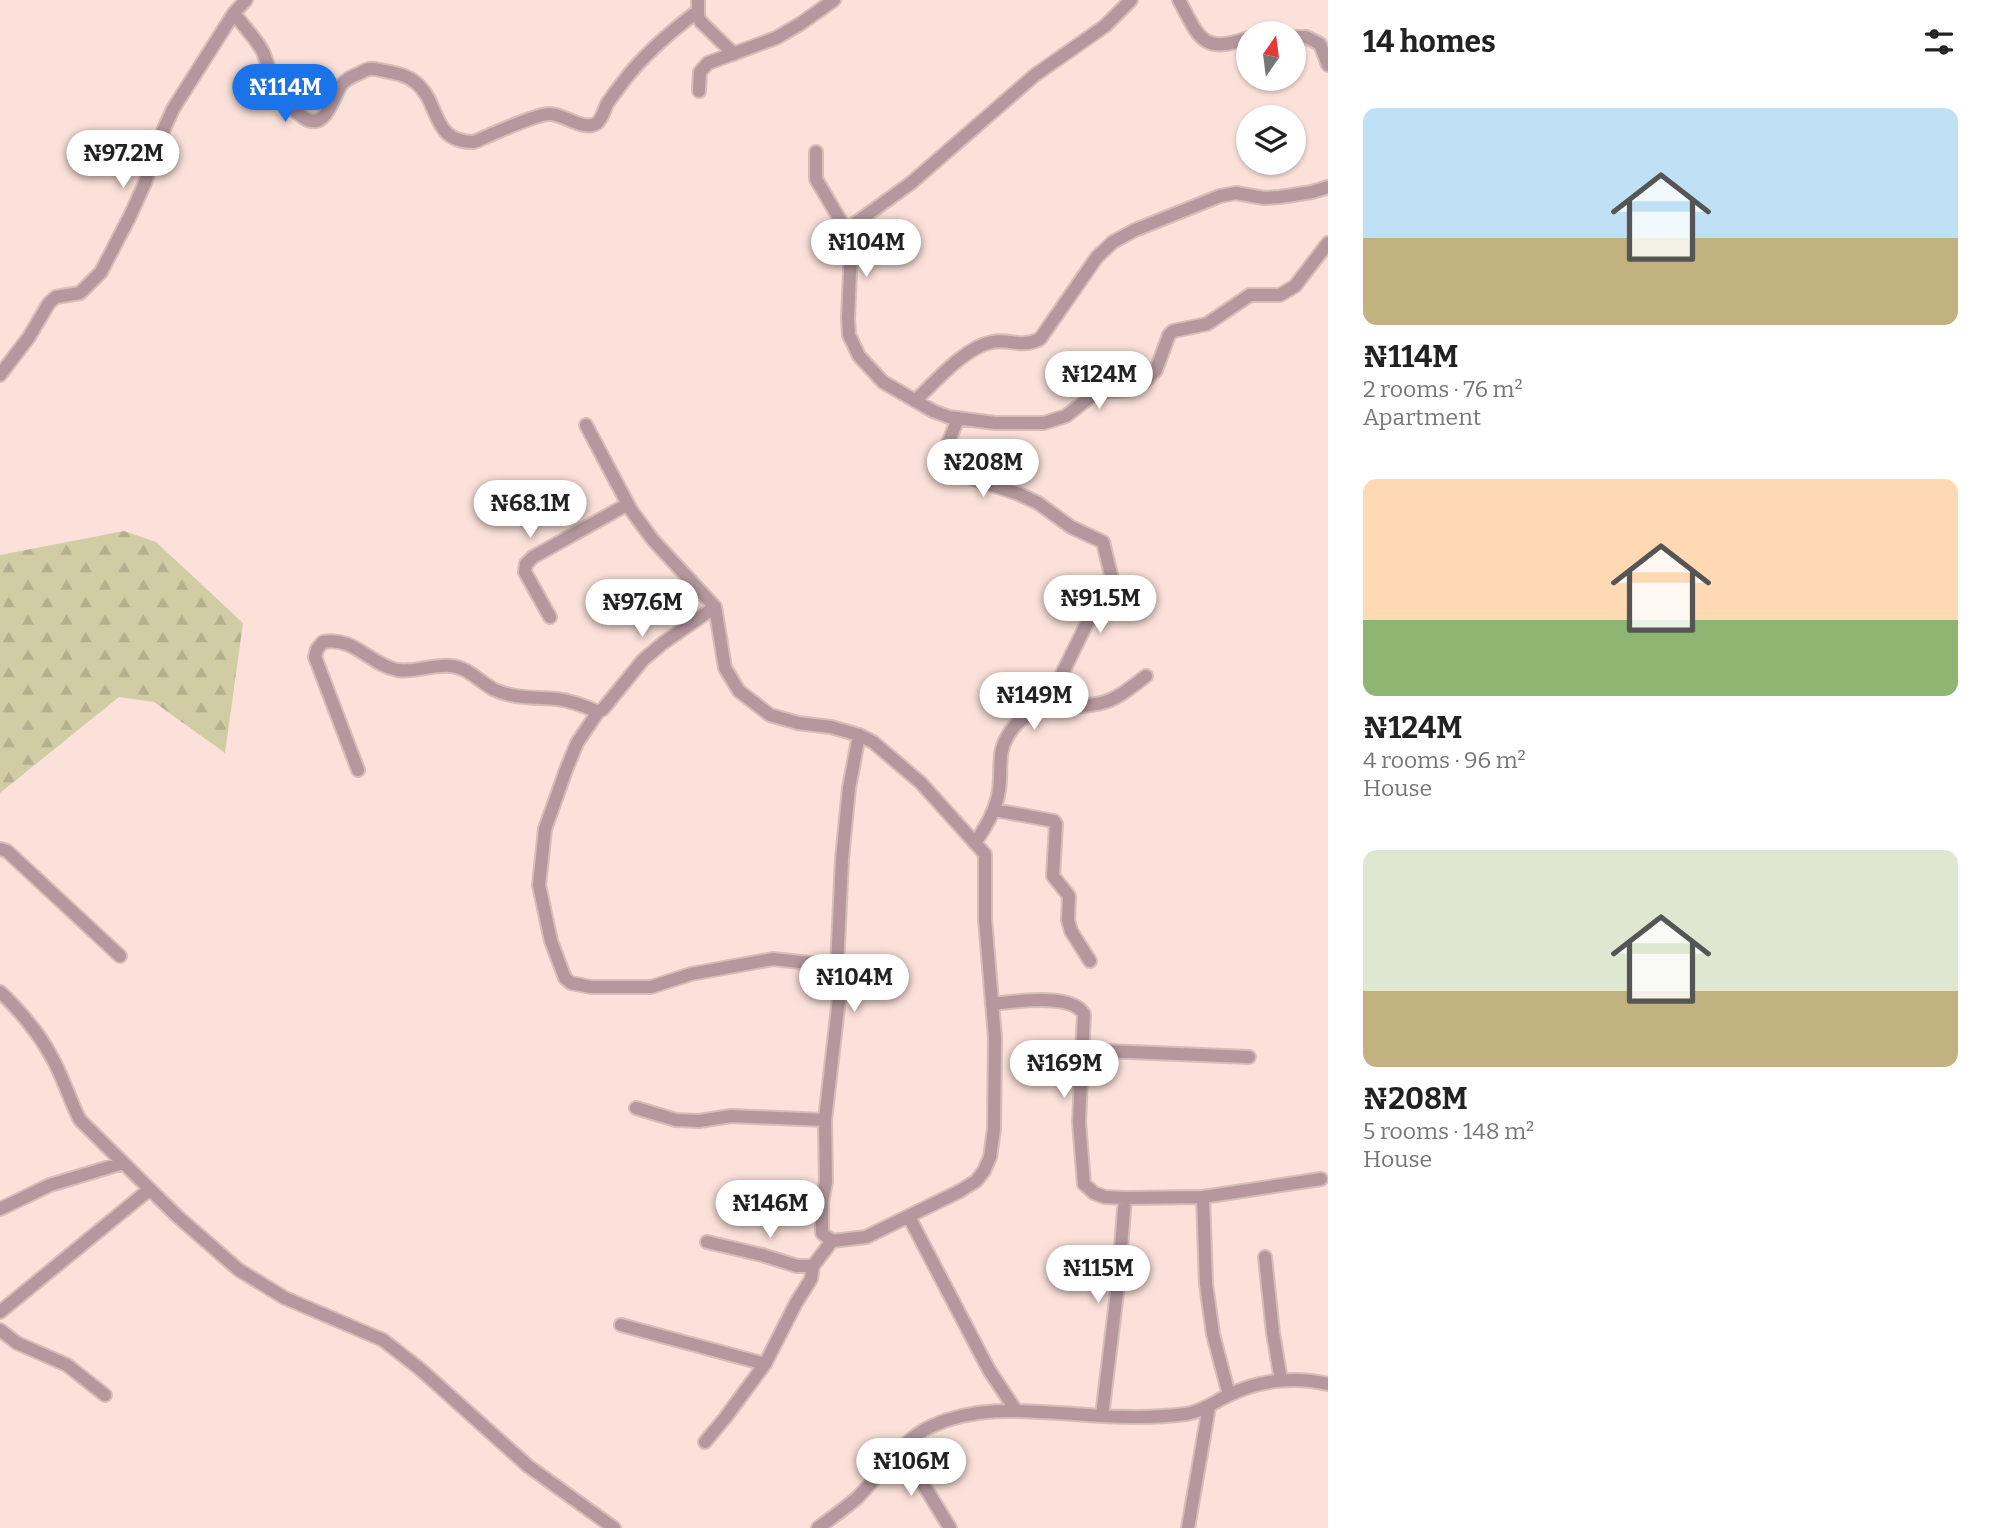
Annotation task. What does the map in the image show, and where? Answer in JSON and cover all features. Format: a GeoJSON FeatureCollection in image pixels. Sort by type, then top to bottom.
{"type":"FeatureCollection","features":[{"type":"Feature","properties":{"kind":"street"},"geometry":{"type":"LineString","coordinates":[[0,375],[29,337],[49,303],[56,297],[80,293],[101,272],[145,183],[158,142],[173,109],[234,13],[246,0]]}},
{"type":"Feature","properties":{"kind":"street"},"geometry":{"type":"LineString","coordinates":[[699,91],[701,72],[708,63],[776,38],[834,0]]}},
{"type":"Feature","properties":{"kind":"street"},"geometry":{"type":"LineString","coordinates":[[846,230],[911,183],[1035,75],[1105,26],[1131,0]]}},
{"type":"Feature","properties":{"kind":"street"},"geometry":{"type":"LineString","coordinates":[[1180,0],[1204,41],[1217,45],[1236,42]]}},
{"type":"Feature","properties":{"kind":"street"},"geometry":{"type":"LineString","coordinates":[[234,13],[262,50],[274,82],[304,118],[311,121],[323,117],[341,86],[349,78],[370,68],[400,74],[415,82],[428,96],[437,121],[444,131],[463,142],[474,142],[546,114],[589,125],[595,124],[624,80],[698,5]]}},
{"type":"Feature","properties":{"kind":"street"},"geometry":{"type":"LineString","coordinates":[[698,5],[701,22],[734,54]]}},
{"type":"Feature","properties":{"kind":"street"},"geometry":{"type":"LineString","coordinates":[[1306,37],[1320,44],[1328,65]]}},
{"type":"Feature","properties":{"kind":"street"},"geometry":{"type":"LineString","coordinates":[[816,152],[816,179],[846,230],[851,249],[849,335],[859,356],[883,382],[933,411],[958,419],[985,423],[1044,423],[1066,416],[1093,395],[1133,388],[1156,370],[1173,331],[1207,324],[1250,295],[1280,295],[1295,286],[1328,243]]}},
{"type":"Feature","properties":{"kind":"street"},"geometry":{"type":"LineString","coordinates":[[915,401],[977,347],[995,341],[1028,344],[1040,339],[1097,257],[1113,242],[1135,230],[1220,196],[1236,194],[1280,197],[1328,187]]}},
{"type":"Feature","properties":{"kind":"street"},"geometry":{"type":"LineString","coordinates":[[958,419],[941,460],[942,467],[1038,503],[1071,527],[1103,542],[1112,579],[1110,592],[1091,615],[1059,680],[1032,713]]}},
{"type":"Feature","properties":{"kind":"street"},"geometry":{"type":"LineString","coordinates":[[586,425],[628,504],[653,540],[715,607],[725,668],[739,691],[770,715],[859,734],[873,742],[922,783],[985,854],[985,919],[995,1038],[994,1129],[990,1157],[976,1181],[960,1191],[866,1237],[832,1241],[822,1233],[822,1202],[826,1182],[825,1120],[841,981],[837,966],[847,799],[859,734]]}},
{"type":"Feature","properties":{"kind":"street"},"geometry":{"type":"LineString","coordinates":[[550,617],[525,572],[526,564],[533,557],[628,504]]}},
{"type":"Feature","properties":{"kind":"street"},"geometry":{"type":"LineString","coordinates":[[715,607],[643,660],[598,712],[573,752],[545,829],[539,885],[551,941],[565,978],[592,987],[651,987],[691,974],[773,958],[837,966]]}},
{"type":"Feature","properties":{"kind":"street"},"geometry":{"type":"LineString","coordinates":[[358,770],[315,657],[323,642],[344,642],[386,667],[414,671],[451,666],[463,669],[493,689],[508,695],[575,702],[598,712]]}},
{"type":"Feature","properties":{"kind":"street"},"geometry":{"type":"LineString","coordinates":[[975,844],[995,810],[1000,788],[1001,751],[1017,722],[1032,713],[1051,708],[1083,707],[1104,702],[1118,696],[1146,676]]}},
{"type":"Feature","properties":{"kind":"street"},"geometry":{"type":"LineString","coordinates":[[995,810],[1054,821],[1056,824],[1053,876],[1069,896],[1068,920],[1071,930],[1090,961]]}},
{"type":"Feature","properties":{"kind":"street"},"geometry":{"type":"LineString","coordinates":[[0,849],[7,851],[120,956]]}},
{"type":"Feature","properties":{"kind":"street"},"geometry":{"type":"LineString","coordinates":[[0,992],[52,1056],[80,1120],[177,1216],[239,1270],[285,1298],[374,1336],[401,1353],[528,1466],[614,1528]]}},
{"type":"Feature","properties":{"kind":"street"},"geometry":{"type":"LineString","coordinates":[[992,1004],[1041,1000],[1076,1005],[1084,1014],[1079,1122],[1084,1184],[1094,1193],[1105,1197],[1125,1198],[1203,1196],[1321,1179]]}},
{"type":"Feature","properties":{"kind":"street"},"geometry":{"type":"LineString","coordinates":[[1083,1051],[1249,1057]]}},
{"type":"Feature","properties":{"kind":"street"},"geometry":{"type":"LineString","coordinates":[[636,1108],[676,1120],[699,1121],[731,1116],[825,1120]]}},
{"type":"Feature","properties":{"kind":"street"},"geometry":{"type":"LineString","coordinates":[[0,1209],[50,1185],[123,1163]]}},
{"type":"Feature","properties":{"kind":"street"},"geometry":{"type":"LineString","coordinates":[[0,1312],[150,1189]]}},
{"type":"Feature","properties":{"kind":"street"},"geometry":{"type":"LineString","coordinates":[[1203,1196],[1206,1284],[1213,1334],[1229,1395]]}},
{"type":"Feature","properties":{"kind":"street"},"geometry":{"type":"LineString","coordinates":[[1102,1416],[1125,1198]]}},
{"type":"Feature","properties":{"kind":"street"},"geometry":{"type":"LineString","coordinates":[[909,1217],[989,1370],[1015,1409]]}},
{"type":"Feature","properties":{"kind":"street"},"geometry":{"type":"LineString","coordinates":[[705,1442],[765,1364],[811,1279],[813,1266],[832,1241]]}},
{"type":"Feature","properties":{"kind":"street"},"geometry":{"type":"LineString","coordinates":[[707,1242],[797,1266],[813,1266]]}},
{"type":"Feature","properties":{"kind":"street"},"geometry":{"type":"LineString","coordinates":[[1265,1257],[1281,1380]]}},
{"type":"Feature","properties":{"kind":"street"},"geometry":{"type":"LineString","coordinates":[[621,1325],[765,1364]]}},
{"type":"Feature","properties":{"kind":"street"},"geometry":{"type":"LineString","coordinates":[[0,1331],[17,1343],[67,1365],[105,1395]]}},
{"type":"Feature","properties":{"kind":"street"},"geometry":{"type":"LineString","coordinates":[[818,1528],[856,1499],[916,1435],[931,1426],[960,1416],[1015,1409],[1154,1417],[1188,1413],[1209,1407],[1229,1395],[1281,1380],[1301,1379],[1328,1384]]}},
{"type":"Feature","properties":{"kind":"street"},"geometry":{"type":"LineString","coordinates":[[1188,1528],[1209,1407]]}},
{"type":"Feature","properties":{"kind":"street"},"geometry":{"type":"LineString","coordinates":[[901,1448],[950,1528]]}},
{"type":"Feature","properties":{"kind":"green space"},"geometry":{"type":"Polygon","coordinates":[[[124,531],[156,542],[243,623],[225,753],[154,702],[119,697],[0,793],[0,555],[124,531]]]}}]}
